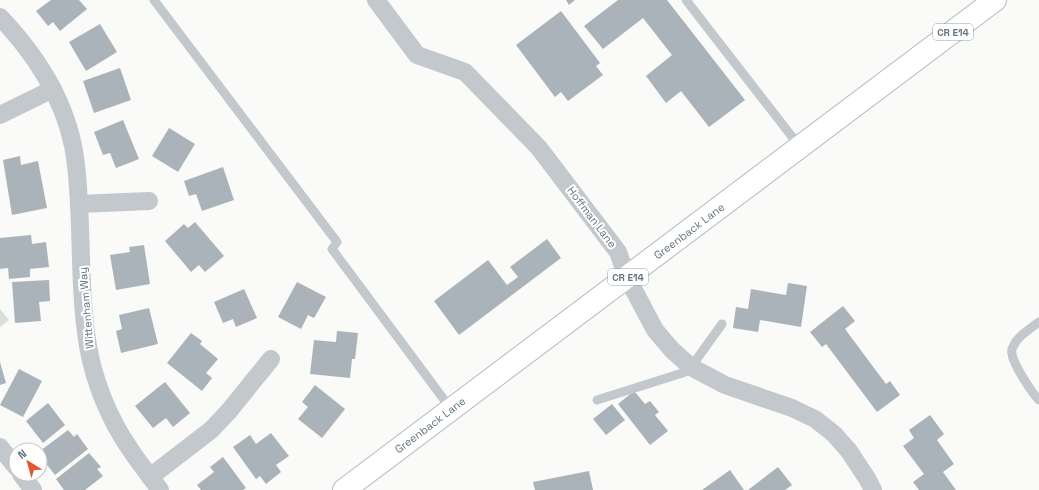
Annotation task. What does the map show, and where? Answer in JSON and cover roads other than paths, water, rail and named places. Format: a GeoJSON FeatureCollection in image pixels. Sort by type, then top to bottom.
{"type":"FeatureCollection","features":[{"type":"Feature","properties":{"kind":"main road","name":"Greenback Lane"},"geometry":{"type":"LineString","coordinates":[[344,490],[994,0]]}},
{"type":"Feature","properties":{"kind":"street","name":"Hoffman Lane"},"geometry":{"type":"LineString","coordinates":[[376,0],[417,55],[465,72],[539,148],[618,252],[627,277],[655,330],[672,350],[693,368],[725,385],[792,408],[815,418],[834,434],[849,451],[873,490]]}},
{"type":"Feature","properties":{"kind":"street","name":"Wittenham Way"},"geometry":{"type":"LineString","coordinates":[[0,17],[19,37],[40,64],[60,102],[69,130],[76,164],[84,306],[88,346],[94,370],[112,417],[129,448],[156,486]]}},
{"type":"Feature","properties":{"kind":"street"},"geometry":{"type":"LineString","coordinates":[[0,115],[53,89]]}},
{"type":"Feature","properties":{"kind":"street"},"geometry":{"type":"LineString","coordinates":[[79,204],[149,201]]}},
{"type":"Feature","properties":{"kind":"street"},"geometry":{"type":"LineString","coordinates":[[156,486],[230,411],[271,359]]}},
{"type":"Feature","properties":{"kind":"street"},"geometry":{"type":"LineString","coordinates":[[0,447],[8,457]]}},
{"type":"Feature","properties":{"kind":"lane"},"geometry":{"type":"LineString","coordinates":[[154,0],[337,242],[332,249],[451,409]]}},
{"type":"Feature","properties":{"kind":"lane"},"geometry":{"type":"LineString","coordinates":[[686,0],[800,147]]}},
{"type":"Feature","properties":{"kind":"lane"},"geometry":{"type":"LineString","coordinates":[[1039,322],[1014,343],[1012,355],[1031,390],[1039,400]]}},
{"type":"Feature","properties":{"kind":"lane"},"geometry":{"type":"LineString","coordinates":[[597,400],[693,368],[722,324]]}}]}
